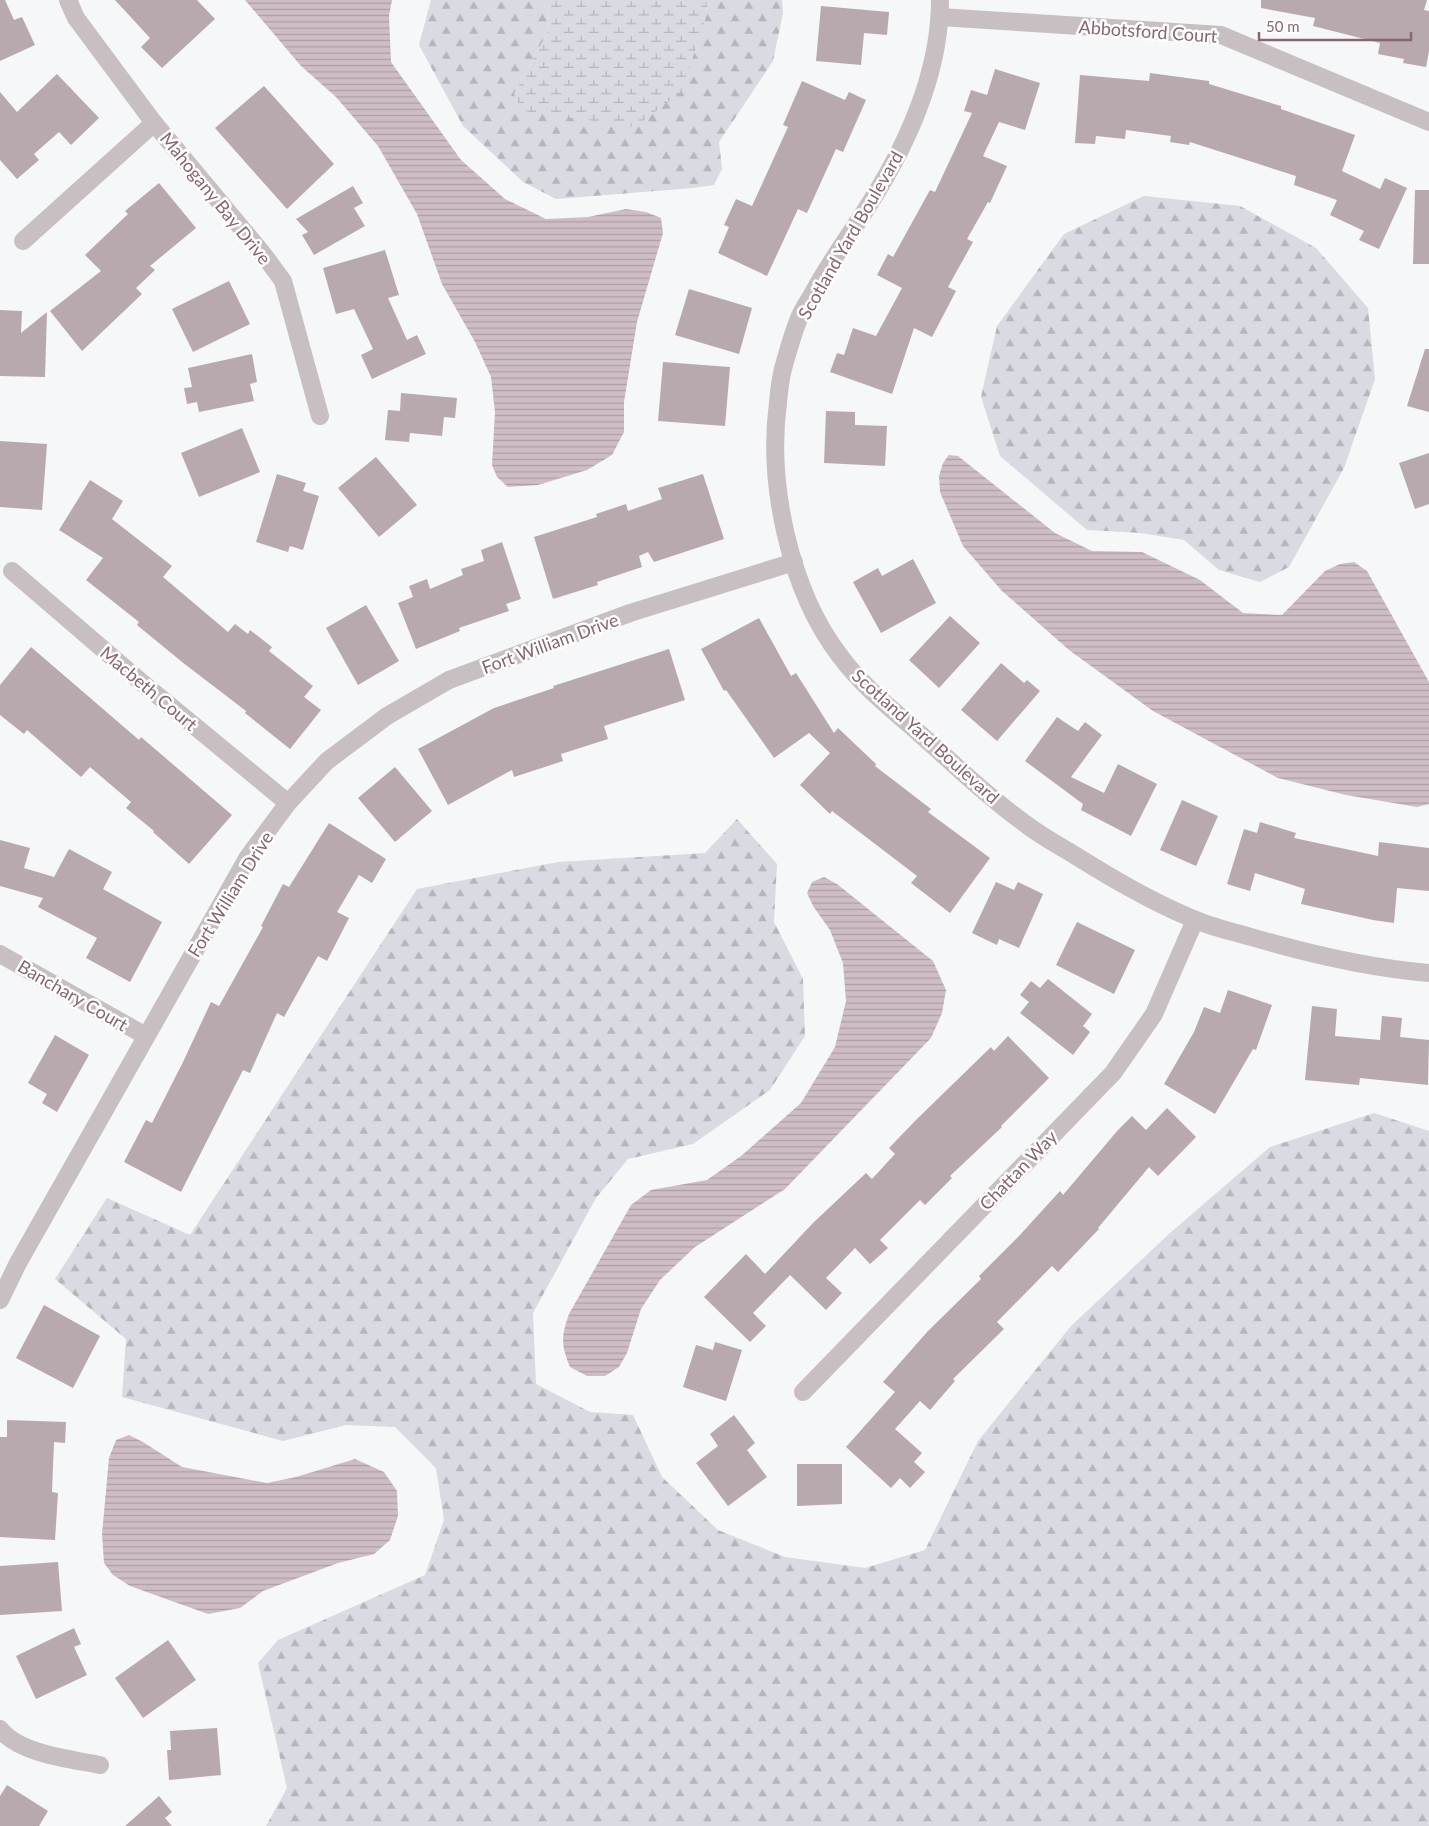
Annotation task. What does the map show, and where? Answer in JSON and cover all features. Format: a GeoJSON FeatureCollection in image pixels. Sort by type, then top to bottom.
{"type":"FeatureCollection","features":[{"type":"Feature","properties":{"kind":"street","name":"Mahogany Bay Drive"},"geometry":{"type":"LineString","coordinates":[[68,0],[76,18],[154,122],[283,281],[320,416]]}},
{"type":"Feature","properties":{"kind":"street","name":"Abbotsford Court"},"geometry":{"type":"LineString","coordinates":[[940,8],[1221,35],[1429,122]]}},
{"type":"Feature","properties":{"kind":"street","name":"Scotland Yard Boulevard"},"geometry":{"type":"LineString","coordinates":[[940,8],[931,68],[916,116],[894,163],[870,204],[832,259],[800,315],[782,372],[774,430],[776,482],[785,532],[794,562],[805,594],[819,624],[840,656],[864,684],[940,752],[1028,826],[1127,887],[1195,920],[1306,953],[1394,970],[1429,974]]}},
{"type":"Feature","properties":{"kind":"street"},"geometry":{"type":"LineString","coordinates":[[23,241],[154,122]]}},
{"type":"Feature","properties":{"kind":"street","name":"Fort William Drive"},"geometry":{"type":"LineString","coordinates":[[0,1300],[18,1262],[248,857],[288,803],[327,761],[387,716],[449,680],[630,613],[794,562]]}},
{"type":"Feature","properties":{"kind":"street","name":"Macbeth Court"},"geometry":{"type":"LineString","coordinates":[[12,571],[140,682],[288,803]]}},
{"type":"Feature","properties":{"kind":"street","name":"Chattan Way"},"geometry":{"type":"LineString","coordinates":[[802,1392],[1113,1073],[1154,1014],[1195,920]]}},
{"type":"Feature","properties":{"kind":"street","name":"Banchary Court"},"geometry":{"type":"LineString","coordinates":[[0,954],[146,1036]]}},
{"type":"Feature","properties":{"kind":"street"},"geometry":{"type":"LineString","coordinates":[[0,1729],[4,1734],[38,1753],[100,1765]]}},
{"type":"Feature","properties":{"kind":"green space"},"geometry":{"type":"Polygon","coordinates":[[[431,0],[549,0],[548,32],[514,94],[708,11],[706,0],[782,0],[783,13],[773,61],[719,142],[722,169],[714,185],[556,199],[523,182],[463,126],[419,45],[431,0]]]}},
{"type":"Feature","properties":{"kind":"green space"},"geometry":{"type":"Polygon","coordinates":[[[549,0],[706,0],[708,11],[682,91],[635,127],[523,111],[514,94],[548,32],[549,0]]]}},
{"type":"Feature","properties":{"kind":"green space"},"geometry":{"type":"Polygon","coordinates":[[[1144,196],[1240,206],[1316,248],[1368,308],[1375,379],[1344,468],[1289,567],[1260,582],[1219,570],[1184,540],[1141,533],[1087,530],[1000,456],[981,397],[997,326],[1064,234],[1144,196]]]}},
{"type":"Feature","properties":{"kind":"green space"},"geometry":{"type":"Polygon","coordinates":[[[737,819],[777,864],[774,922],[803,979],[805,1036],[770,1090],[693,1144],[628,1159],[596,1198],[533,1313],[536,1384],[590,1412],[633,1415],[662,1477],[718,1530],[785,1557],[865,1568],[925,1550],[978,1441],[1071,1326],[1170,1233],[1270,1147],[1374,1113],[1429,1131],[1429,1826],[266,1826],[287,1788],[258,1663],[278,1640],[425,1575],[444,1520],[436,1468],[395,1427],[346,1425],[283,1441],[122,1397],[126,1339],[55,1279],[107,1198],[190,1235],[417,889],[558,862],[705,853],[737,819]]]}},
{"type":"Feature","properties":{"kind":"shaded area"},"geometry":{"type":"Polygon","coordinates":[[[245,0],[392,0],[389,16],[391,62],[461,160],[505,199],[546,219],[588,217],[626,209],[646,212],[661,218],[663,233],[637,322],[624,402],[624,432],[612,455],[587,470],[538,485],[508,487],[497,477],[492,465],[495,412],[491,377],[475,342],[442,284],[417,214],[378,146],[336,97],[301,66],[245,0]]]}},
{"type":"Feature","properties":{"kind":"shaded area"},"geometry":{"type":"Polygon","coordinates":[[[949,455],[958,456],[1055,533],[1092,551],[1142,552],[1200,580],[1243,613],[1282,615],[1325,571],[1340,564],[1354,562],[1367,571],[1429,682],[1429,804],[1417,807],[1346,795],[1278,778],[1153,711],[1069,650],[1002,591],[963,546],[940,492],[939,476],[943,463],[949,455]]]}},
{"type":"Feature","properties":{"kind":"shaded area"},"geometry":{"type":"Polygon","coordinates":[[[824,877],[837,884],[933,961],[946,990],[942,1013],[931,1038],[785,1189],[695,1247],[660,1280],[641,1309],[627,1353],[619,1367],[605,1376],[587,1376],[570,1367],[563,1341],[565,1329],[569,1314],[631,1205],[651,1190],[707,1180],[741,1156],[801,1103],[835,1047],[846,1001],[843,963],[830,930],[813,906],[807,893],[812,882],[824,877]]]}},
{"type":"Feature","properties":{"kind":"shaded area"},"geometry":{"type":"Polygon","coordinates":[[[129,1435],[182,1467],[267,1483],[296,1477],[355,1459],[384,1472],[397,1491],[398,1516],[390,1540],[374,1554],[338,1563],[263,1591],[240,1608],[208,1614],[130,1586],[113,1575],[104,1563],[102,1534],[109,1458],[116,1440],[129,1435]]]}},
{"type":"Feature","properties":{"kind":"building"},"geometry":{"type":"Polygon","coordinates":[[[0,0],[5,0],[14,20],[22,17],[35,45],[0,61],[0,0]]]}},
{"type":"Feature","properties":{"kind":"building"},"geometry":{"type":"Polygon","coordinates":[[[115,0],[197,0],[215,19],[162,68],[141,47],[150,38],[115,0]]]}},
{"type":"Feature","properties":{"kind":"building"},"geometry":{"type":"Polygon","coordinates":[[[1261,0],[1427,0],[1424,10],[1429,11],[1429,51],[1426,67],[1403,63],[1404,59],[1378,54],[1380,43],[1313,26],[1315,18],[1261,8],[1261,0]]]}},
{"type":"Feature","properties":{"kind":"building"},"geometry":{"type":"Polygon","coordinates":[[[821,6],[889,12],[887,35],[864,33],[861,65],[816,61],[821,6]]]}},
{"type":"Feature","properties":{"kind":"building"},"geometry":{"type":"Polygon","coordinates":[[[995,69],[1040,83],[1025,130],[999,122],[983,156],[1007,166],[990,203],[988,202],[967,239],[973,242],[948,287],[956,291],[932,337],[914,328],[892,394],[830,372],[837,353],[844,355],[853,328],[876,336],[902,288],[877,275],[888,254],[893,257],[930,190],[935,192],[972,113],[964,111],[971,90],[987,95],[995,69]]]}},
{"type":"Feature","properties":{"kind":"building"},"geometry":{"type":"Polygon","coordinates":[[[1150,73],[1209,81],[1209,84],[1281,106],[1281,109],[1355,135],[1342,171],[1380,189],[1385,178],[1407,188],[1379,249],[1359,240],[1364,231],[1330,215],[1337,200],[1294,185],[1296,176],[1190,142],[1189,145],[1170,142],[1171,136],[1126,130],[1125,139],[1096,136],[1095,144],[1075,143],[1080,75],[1149,81],[1150,73]]]}},
{"type":"Feature","properties":{"kind":"building"},"geometry":{"type":"Polygon","coordinates":[[[57,74],[99,118],[71,145],[59,132],[34,154],[39,160],[17,179],[0,160],[0,92],[17,112],[57,74]]]}},
{"type":"Feature","properties":{"kind":"building"},"geometry":{"type":"Polygon","coordinates":[[[802,81],[845,100],[849,92],[866,100],[843,152],[836,149],[807,213],[798,209],[767,276],[718,253],[729,227],[724,225],[736,199],[752,206],[788,127],[783,125],[802,81]]]}},
{"type":"Feature","properties":{"kind":"building"},"geometry":{"type":"Polygon","coordinates":[[[264,86],[334,164],[287,209],[215,128],[264,86]]]}},
{"type":"Feature","properties":{"kind":"building"},"geometry":{"type":"Polygon","coordinates":[[[159,183],[196,228],[150,266],[155,270],[136,288],[142,294],[82,351],[50,311],[101,271],[85,255],[128,214],[125,211],[159,183]]]}},
{"type":"Feature","properties":{"kind":"building"},"geometry":{"type":"Polygon","coordinates":[[[353,186],[363,203],[354,208],[365,226],[314,255],[302,235],[308,232],[296,219],[353,186]]]}},
{"type":"Feature","properties":{"kind":"building"},"geometry":{"type":"Polygon","coordinates":[[[1415,190],[1429,190],[1429,264],[1413,264],[1415,190]]]}},
{"type":"Feature","properties":{"kind":"building"},"geometry":{"type":"Polygon","coordinates":[[[385,250],[399,295],[388,298],[407,340],[417,335],[426,354],[372,379],[361,355],[373,349],[354,309],[336,314],[323,268],[385,250]]]}},
{"type":"Feature","properties":{"kind":"building"},"geometry":{"type":"Polygon","coordinates":[[[229,281],[250,324],[193,352],[172,309],[229,281]]]}},
{"type":"Feature","properties":{"kind":"building"},"geometry":{"type":"Polygon","coordinates":[[[689,289],[752,308],[739,354],[675,335],[689,289]]]}},
{"type":"Feature","properties":{"kind":"building"},"geometry":{"type":"Polygon","coordinates":[[[0,310],[22,311],[21,333],[47,312],[45,377],[0,376],[0,310]]]}},
{"type":"Feature","properties":{"kind":"building"},"geometry":{"type":"Polygon","coordinates":[[[1425,349],[1429,349],[1429,412],[1407,406],[1425,349]]]}},
{"type":"Feature","properties":{"kind":"building"},"geometry":{"type":"Polygon","coordinates":[[[252,354],[257,382],[250,384],[254,401],[199,412],[197,402],[187,404],[184,388],[192,387],[188,368],[252,354]]]}},
{"type":"Feature","properties":{"kind":"building"},"geometry":{"type":"Polygon","coordinates":[[[663,362],[730,367],[725,426],[658,421],[663,362]]]}},
{"type":"Feature","properties":{"kind":"building"},"geometry":{"type":"Polygon","coordinates":[[[401,393],[457,398],[455,418],[444,417],[442,436],[410,433],[409,442],[385,440],[388,410],[400,411],[401,393]]]}},
{"type":"Feature","properties":{"kind":"building"},"geometry":{"type":"Polygon","coordinates":[[[826,411],[855,412],[855,425],[887,426],[885,466],[824,463],[826,411]]]}},
{"type":"Feature","properties":{"kind":"building"},"geometry":{"type":"Polygon","coordinates":[[[242,428],[260,472],[199,497],[181,453],[242,428]]]}},
{"type":"Feature","properties":{"kind":"building"},"geometry":{"type":"Polygon","coordinates":[[[0,441],[47,444],[42,510],[0,507],[0,441]]]}},
{"type":"Feature","properties":{"kind":"building"},"geometry":{"type":"Polygon","coordinates":[[[1429,453],[1429,504],[1415,509],[1399,463],[1429,453]]]}},
{"type":"Feature","properties":{"kind":"building"},"geometry":{"type":"Polygon","coordinates":[[[376,457],[417,505],[379,537],[338,488],[376,457]]]}},
{"type":"Feature","properties":{"kind":"building"},"geometry":{"type":"Polygon","coordinates":[[[277,474],[306,483],[303,491],[319,496],[303,550],[290,546],[288,552],[256,542],[277,474]]]}},
{"type":"Feature","properties":{"kind":"building"},"geometry":{"type":"Polygon","coordinates":[[[703,474],[724,539],[654,562],[648,552],[639,556],[642,567],[597,582],[598,585],[553,599],[534,537],[597,517],[596,514],[626,504],[628,511],[662,499],[658,488],[703,474]]]}},
{"type":"Feature","properties":{"kind":"building"},"geometry":{"type":"Polygon","coordinates":[[[90,480],[123,501],[112,519],[172,566],[163,577],[228,632],[235,624],[248,634],[250,630],[272,647],[269,651],[313,686],[304,697],[321,710],[290,749],[245,713],[246,711],[137,625],[139,622],[86,580],[103,558],[59,530],[90,480]]]}},
{"type":"Feature","properties":{"kind":"building"},"geometry":{"type":"Polygon","coordinates":[[[502,542],[521,599],[506,604],[509,611],[459,628],[460,631],[416,649],[398,603],[413,597],[409,586],[427,579],[430,589],[463,575],[461,569],[484,561],[481,550],[502,542]]]}},
{"type":"Feature","properties":{"kind":"building"},"geometry":{"type":"Polygon","coordinates":[[[913,559],[936,603],[881,633],[853,582],[878,568],[882,576],[913,559]]]}},
{"type":"Feature","properties":{"kind":"building"},"geometry":{"type":"Polygon","coordinates":[[[366,605],[399,661],[358,685],[326,628],[366,605]]]}},
{"type":"Feature","properties":{"kind":"building"},"geometry":{"type":"Polygon","coordinates":[[[950,616],[980,643],[939,688],[909,660],[950,616]]]}},
{"type":"Feature","properties":{"kind":"building"},"geometry":{"type":"Polygon","coordinates":[[[759,618],[791,676],[796,673],[834,733],[838,728],[876,764],[875,766],[931,809],[928,812],[990,858],[950,913],[911,883],[917,876],[832,811],[830,814],[800,785],[830,753],[809,733],[774,758],[726,690],[724,691],[701,649],[759,618]]]}},
{"type":"Feature","properties":{"kind":"building"},"geometry":{"type":"Polygon","coordinates":[[[31,647],[139,740],[141,737],[232,815],[189,864],[126,808],[131,802],[90,767],[81,777],[27,730],[24,734],[0,715],[0,685],[31,647]]]}},
{"type":"Feature","properties":{"kind":"building"},"geometry":{"type":"Polygon","coordinates":[[[669,649],[685,700],[604,726],[608,739],[561,754],[563,761],[514,777],[512,770],[448,805],[418,749],[494,708],[554,688],[553,686],[669,649]]]}},
{"type":"Feature","properties":{"kind":"building"},"geometry":{"type":"Polygon","coordinates":[[[1001,663],[1024,683],[1027,680],[1040,691],[997,741],[961,710],[1001,663]]]}},
{"type":"Feature","properties":{"kind":"building"},"geometry":{"type":"Polygon","coordinates":[[[1057,717],[1078,731],[1085,722],[1102,735],[1071,777],[1104,793],[1118,764],[1157,784],[1131,836],[1081,810],[1083,804],[1025,761],[1057,717]]]}},
{"type":"Feature","properties":{"kind":"building"},"geometry":{"type":"Polygon","coordinates":[[[395,767],[432,811],[395,842],[358,798],[395,767]]]}},
{"type":"Feature","properties":{"kind":"building"},"geometry":{"type":"Polygon","coordinates":[[[1182,800],[1218,816],[1196,866],[1160,850],[1182,800]]]}},
{"type":"Feature","properties":{"kind":"building"},"geometry":{"type":"Polygon","coordinates":[[[1260,822],[1296,833],[1294,838],[1378,856],[1379,842],[1429,848],[1429,891],[1397,888],[1394,923],[1301,904],[1305,889],[1255,873],[1250,891],[1227,884],[1244,829],[1257,833],[1260,822]]]}},
{"type":"Feature","properties":{"kind":"building"},"geometry":{"type":"Polygon","coordinates":[[[329,823],[386,859],[372,883],[359,875],[337,912],[349,918],[327,961],[318,956],[284,1017],[277,1013],[250,1073],[243,1070],[181,1192],[124,1162],[146,1120],[152,1123],[211,1002],[219,1006],[263,927],[261,926],[283,884],[289,887],[329,823]]]}},
{"type":"Feature","properties":{"kind":"building"},"geometry":{"type":"Polygon","coordinates":[[[0,840],[30,848],[24,868],[54,877],[69,849],[112,872],[103,889],[162,922],[130,982],[86,958],[97,938],[38,907],[43,898],[0,886],[0,840]]]}},
{"type":"Feature","properties":{"kind":"building"},"geometry":{"type":"Polygon","coordinates":[[[996,882],[1014,890],[1018,882],[1043,894],[1019,948],[999,939],[997,945],[972,933],[996,882]]]}},
{"type":"Feature","properties":{"kind":"building"},"geometry":{"type":"Polygon","coordinates":[[[1077,922],[1135,950],[1114,994],[1056,965],[1077,922]]]}},
{"type":"Feature","properties":{"kind":"building"},"geometry":{"type":"Polygon","coordinates":[[[1048,979],[1092,1014],[1083,1026],[1090,1032],[1073,1055],[1020,1013],[1029,1002],[1020,995],[1031,981],[1040,988],[1048,979]]]}},
{"type":"Feature","properties":{"kind":"building"},"geometry":{"type":"Polygon","coordinates":[[[1228,990],[1272,1005],[1256,1050],[1253,1049],[1215,1114],[1164,1084],[1194,1032],[1204,1007],[1220,1013],[1228,990]]]}},
{"type":"Feature","properties":{"kind":"building"},"geometry":{"type":"Polygon","coordinates":[[[1312,1006],[1337,1009],[1335,1036],[1380,1040],[1382,1016],[1402,1018],[1400,1037],[1429,1040],[1428,1085],[1360,1078],[1359,1085],[1305,1080],[1312,1006]]]}},
{"type":"Feature","properties":{"kind":"building"},"geometry":{"type":"Polygon","coordinates":[[[55,1035],[89,1055],[57,1112],[42,1103],[47,1094],[28,1083],[55,1035]]]}},
{"type":"Feature","properties":{"kind":"building"},"geometry":{"type":"Polygon","coordinates":[[[1008,1036],[1049,1078],[1002,1127],[950,1176],[952,1178],[925,1205],[920,1200],[880,1240],[888,1248],[870,1264],[855,1248],[826,1278],[842,1293],[826,1310],[790,1275],[753,1313],[766,1326],[750,1342],[704,1297],[746,1254],[765,1274],[813,1223],[866,1173],[872,1179],[895,1154],[889,1148],[991,1047],[994,1051],[1008,1036]]]}},
{"type":"Feature","properties":{"kind":"building"},"geometry":{"type":"Polygon","coordinates":[[[1167,1108],[1196,1137],[1158,1176],[1149,1167],[1099,1229],[1058,1272],[1052,1266],[997,1322],[1004,1329],[953,1379],[955,1381],[930,1410],[920,1401],[895,1429],[922,1453],[914,1462],[925,1472],[910,1488],[900,1478],[891,1488],[846,1447],[895,1392],[883,1382],[928,1331],[981,1279],[979,1276],[1060,1191],[1063,1195],[1132,1116],[1146,1130],[1167,1108]]]}},
{"type":"Feature","properties":{"kind":"building"},"geometry":{"type":"Polygon","coordinates":[[[44,1305],[100,1336],[73,1388],[16,1358],[44,1305]]]}},
{"type":"Feature","properties":{"kind":"building"},"geometry":{"type":"Polygon","coordinates":[[[715,1342],[742,1350],[726,1401],[683,1387],[696,1345],[713,1350],[715,1342]]]}},
{"type":"Feature","properties":{"kind":"building"},"geometry":{"type":"Polygon","coordinates":[[[734,1415],[755,1443],[747,1450],[767,1477],[728,1506],[696,1463],[718,1446],[710,1434],[734,1415]]]}},
{"type":"Feature","properties":{"kind":"building"},"geometry":{"type":"Polygon","coordinates":[[[7,1420],[66,1422],[65,1443],[54,1442],[52,1492],[58,1493],[55,1540],[0,1537],[0,1437],[7,1437],[7,1420]]]}},
{"type":"Feature","properties":{"kind":"building"},"geometry":{"type":"Polygon","coordinates":[[[797,1464],[842,1464],[842,1504],[797,1506],[797,1464]]]}},
{"type":"Feature","properties":{"kind":"building"},"geometry":{"type":"Polygon","coordinates":[[[58,1562],[62,1611],[0,1615],[0,1566],[58,1562]]]}},
{"type":"Feature","properties":{"kind":"building"},"geometry":{"type":"Polygon","coordinates":[[[74,1628],[81,1644],[74,1647],[87,1675],[36,1699],[16,1656],[74,1628]]]}},
{"type":"Feature","properties":{"kind":"building"},"geometry":{"type":"Polygon","coordinates":[[[168,1640],[196,1680],[143,1718],[115,1678],[168,1640]]]}},
{"type":"Feature","properties":{"kind":"building"},"geometry":{"type":"Polygon","coordinates":[[[217,1728],[221,1775],[169,1780],[167,1750],[171,1750],[170,1731],[217,1728]]]}},
{"type":"Feature","properties":{"kind":"building"},"geometry":{"type":"Polygon","coordinates":[[[7,1785],[48,1811],[39,1826],[0,1826],[0,1796],[7,1785]]]}},
{"type":"Feature","properties":{"kind":"building"},"geometry":{"type":"Polygon","coordinates":[[[159,1796],[172,1812],[165,1818],[172,1826],[125,1826],[159,1796]]]}}]}
